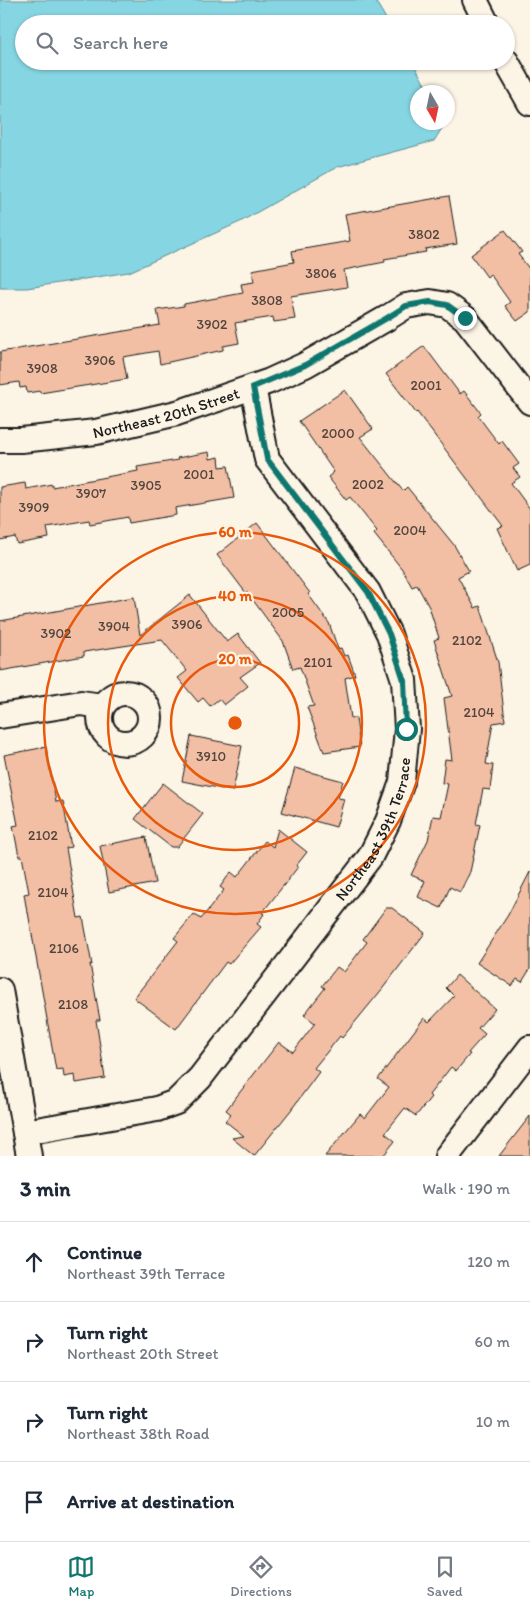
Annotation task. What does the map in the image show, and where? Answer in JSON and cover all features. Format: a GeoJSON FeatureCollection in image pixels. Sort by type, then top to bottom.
{"type":"FeatureCollection","features":[{"type":"Feature","properties":{"kind":"street"},"geometry":{"type":"LineString","coordinates":[[475,0],[482,15]]}},
{"type":"Feature","properties":{"kind":"street"},"geometry":{"type":"LineString","coordinates":[[511,70],[530,103]]}},
{"type":"Feature","properties":{"kind":"street","name":"Northeast 20th Street"},"geometry":{"type":"LineString","coordinates":[[0,440],[21,440],[96,432],[177,413],[253,387],[305,365],[406,306],[430,302],[447,305],[465,318],[530,402]]}},
{"type":"Feature","properties":{"kind":"street","name":"Northeast 39th Terrace"},"geometry":{"type":"LineString","coordinates":[[25,1132],[157,1109],[176,1102],[200,1078],[370,856],[388,821],[402,782],[406,729],[404,680],[389,634],[368,592],[267,459],[253,387]]}},
{"type":"Feature","properties":{"kind":"street"},"geometry":{"type":"LineString","coordinates":[[0,716],[81,703],[102,706]]}},
{"type":"Feature","properties":{"kind":"street"},"geometry":{"type":"LineString","coordinates":[[0,990],[29,1156]]}},
{"type":"Feature","properties":{"kind":"street"},"geometry":{"type":"LineString","coordinates":[[447,1156],[530,1048]]}},
{"type":"Feature","properties":{"kind":"water"},"geometry":{"type":"Polygon","coordinates":[[[0,0],[375,0],[384,15],[15,15],[15,70],[417,70],[425,85],[410,85],[410,130],[441,130],[434,141],[337,167],[240,222],[129,272],[27,288],[0,288],[0,0]]]}},
{"type":"Feature","properties":{"kind":"building"},"geometry":{"type":"Polygon","coordinates":[[[449,196],[457,244],[425,249],[426,252],[384,259],[385,262],[344,270],[347,287],[291,296],[295,319],[274,322],[273,317],[235,323],[239,343],[223,346],[223,350],[160,364],[158,351],[123,357],[127,379],[40,393],[40,391],[27,393],[26,387],[20,388],[19,382],[0,385],[0,352],[160,325],[157,310],[243,293],[241,284],[254,282],[252,270],[294,262],[292,251],[350,241],[345,214],[449,196]]]}},
{"type":"Feature","properties":{"kind":"building"},"geometry":{"type":"Polygon","coordinates":[[[505,230],[522,252],[518,254],[530,270],[530,312],[517,321],[505,306],[510,302],[490,274],[487,277],[471,255],[505,230]]]}},
{"type":"Feature","properties":{"kind":"building"},"geometry":{"type":"Polygon","coordinates":[[[424,346],[460,394],[464,391],[481,413],[478,416],[499,444],[502,441],[519,464],[513,468],[520,477],[511,483],[530,509],[530,565],[517,571],[497,528],[503,526],[386,374],[424,346]]]}},
{"type":"Feature","properties":{"kind":"building"},"geometry":{"type":"Polygon","coordinates":[[[345,390],[373,429],[360,437],[403,491],[407,487],[454,545],[469,571],[458,577],[475,608],[480,606],[498,662],[505,721],[493,723],[486,764],[493,765],[490,790],[483,789],[476,824],[480,825],[470,872],[460,892],[450,887],[441,908],[418,897],[425,881],[411,875],[428,840],[433,816],[441,817],[448,784],[442,783],[445,759],[452,760],[444,698],[452,696],[434,640],[439,638],[429,607],[417,585],[412,587],[402,569],[374,534],[377,531],[350,497],[346,500],[328,477],[334,472],[299,421],[345,390]]]}},
{"type":"Feature","properties":{"kind":"building"},"geometry":{"type":"Polygon","coordinates":[[[209,452],[210,459],[219,457],[220,467],[228,466],[234,498],[175,508],[176,515],[129,523],[128,517],[90,524],[89,520],[47,527],[49,538],[17,544],[15,537],[0,540],[0,487],[25,483],[26,489],[52,484],[52,487],[138,471],[137,467],[178,460],[177,458],[209,452]]]}},
{"type":"Feature","properties":{"kind":"building"},"geometry":{"type":"Polygon","coordinates":[[[257,523],[310,593],[308,594],[329,623],[338,649],[341,648],[344,656],[348,655],[355,675],[345,678],[351,718],[356,718],[360,747],[324,752],[307,707],[314,706],[300,667],[293,669],[283,641],[217,555],[257,523]]]}},
{"type":"Feature","properties":{"kind":"building"},"geometry":{"type":"Polygon","coordinates":[[[190,595],[227,642],[238,634],[260,663],[240,677],[248,686],[224,705],[219,699],[210,706],[203,698],[198,702],[178,678],[187,671],[162,640],[84,652],[84,656],[0,671],[0,621],[134,597],[140,635],[190,595]]]}},
{"type":"Feature","properties":{"kind":"building"},"geometry":{"type":"Polygon","coordinates":[[[191,736],[242,746],[233,791],[182,781],[191,736]]]}},
{"type":"Feature","properties":{"kind":"building"},"geometry":{"type":"Polygon","coordinates":[[[46,747],[56,802],[63,801],[71,847],[66,848],[78,918],[83,917],[100,1020],[96,1020],[105,1078],[76,1083],[75,1075],[64,1077],[63,1069],[56,1070],[24,894],[29,893],[22,856],[19,856],[13,826],[18,825],[4,755],[46,747]]]}},
{"type":"Feature","properties":{"kind":"building"},"geometry":{"type":"Polygon","coordinates":[[[295,768],[343,781],[338,798],[344,799],[336,827],[282,812],[295,768]]]}},
{"type":"Feature","properties":{"kind":"building"},"geometry":{"type":"Polygon","coordinates":[[[163,783],[203,814],[177,847],[171,847],[135,819],[163,783]]]}},
{"type":"Feature","properties":{"kind":"building"},"geometry":{"type":"Polygon","coordinates":[[[278,829],[307,852],[296,866],[298,867],[262,913],[264,914],[257,924],[261,927],[229,964],[226,962],[176,1029],[134,998],[178,941],[174,938],[194,914],[201,919],[224,890],[220,887],[231,872],[237,877],[265,841],[273,847],[278,829]]]}},
{"type":"Feature","properties":{"kind":"building"},"geometry":{"type":"Polygon","coordinates":[[[146,837],[155,883],[109,892],[100,846],[146,837]]]}},
{"type":"Feature","properties":{"kind":"building"},"geometry":{"type":"Polygon","coordinates":[[[530,872],[530,969],[522,982],[517,979],[512,986],[477,963],[508,915],[530,872]]]}},
{"type":"Feature","properties":{"kind":"building"},"geometry":{"type":"Polygon","coordinates":[[[386,908],[392,908],[425,933],[342,1038],[340,1036],[314,1068],[319,1072],[254,1156],[232,1138],[244,1136],[225,1121],[231,1114],[226,1110],[279,1042],[293,1052],[315,1023],[304,1015],[325,988],[322,986],[337,967],[344,972],[367,942],[363,939],[386,908]]]}},
{"type":"Feature","properties":{"kind":"building"},"geometry":{"type":"Polygon","coordinates":[[[457,975],[495,1009],[478,1028],[485,1034],[468,1053],[470,1054],[456,1071],[451,1067],[429,1095],[431,1097],[416,1116],[405,1108],[385,1133],[395,1141],[383,1156],[325,1156],[360,1114],[365,1118],[389,1087],[378,1079],[424,1018],[429,1022],[454,996],[446,988],[457,975]]]}},
{"type":"Feature","properties":{"kind":"building"},"geometry":{"type":"Polygon","coordinates":[[[530,1116],[530,1156],[499,1156],[530,1116]]]}},
{"type":"Feature","properties":{"kind":"route"},"geometry":{"type":"LineString","coordinates":[[406,729],[404,680],[389,634],[368,592],[267,459],[253,387],[305,365],[406,306],[430,302],[447,305],[465,318]]}}]}
